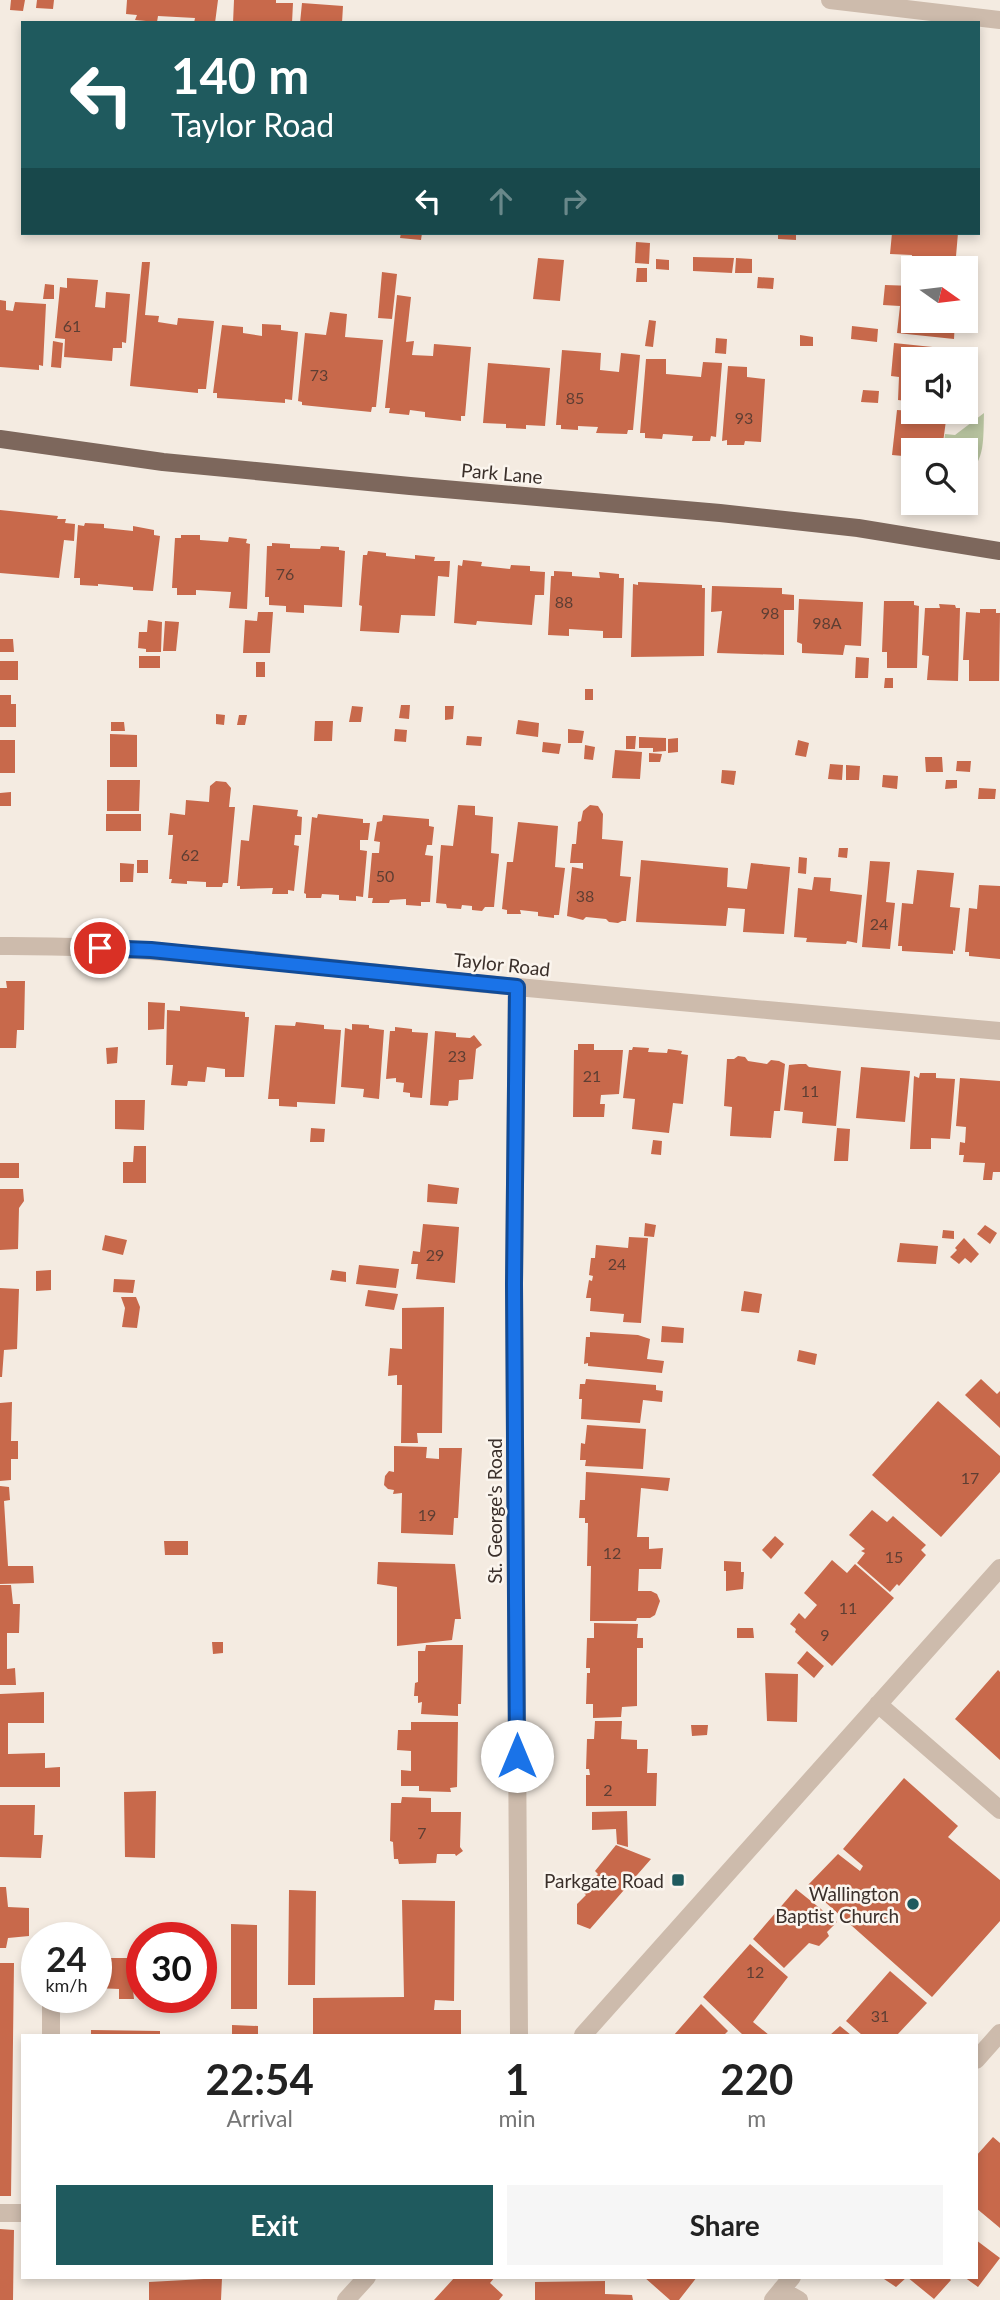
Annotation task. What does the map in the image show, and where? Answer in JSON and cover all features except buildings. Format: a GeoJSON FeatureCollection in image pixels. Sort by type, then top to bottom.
{"type":"FeatureCollection","features":[{"type":"Feature","properties":{"kind":"main road","name":"Park Lane"},"geometry":{"type":"LineString","coordinates":[[0,439],[163,462],[858,528],[1000,551]]}},
{"type":"Feature","properties":{"kind":"street"},"geometry":{"type":"LineString","coordinates":[[830,0],[1000,20]]}},
{"type":"Feature","properties":{"kind":"street","name":"Taylor Road"},"geometry":{"type":"LineString","coordinates":[[0,946],[151,950],[1000,1031]]}},
{"type":"Feature","properties":{"kind":"street","name":"St. George's Road"},"geometry":{"type":"LineString","coordinates":[[517,987],[514,1298],[519,2034]]}},
{"type":"Feature","properties":{"kind":"street"},"geometry":{"type":"LineString","coordinates":[[584,2034],[1000,1568]]}},
{"type":"Feature","properties":{"kind":"street"},"geometry":{"type":"LineString","coordinates":[[878,1704],[1000,1810]]}},
{"type":"Feature","properties":{"kind":"street"},"geometry":{"type":"LineString","coordinates":[[51,2013],[51,2034]]}},
{"type":"Feature","properties":{"kind":"street"},"geometry":{"type":"LineString","coordinates":[[978,2058],[1000,2033]]}},
{"type":"Feature","properties":{"kind":"street"},"geometry":{"type":"LineString","coordinates":[[0,2214],[21,2213]]}},
{"type":"Feature","properties":{"kind":"street"},"geometry":{"type":"LineString","coordinates":[[346,2300],[365,2279]]}},
{"type":"Feature","properties":{"kind":"street"},"geometry":{"type":"LineString","coordinates":[[782,2289],[799,2300]]}},
{"type":"Feature","properties":{"kind":"green space"},"geometry":{"type":"Polygon","coordinates":[[[984,413],[983,440],[978,461],[978,438],[944,438],[945,434],[955,435],[970,424],[978,424],[978,418],[984,413]]]}},
{"type":"Feature","properties":{"kind":"place","name":"Parkgate Road"},"geometry":{"type":"Point","coordinates":[678,1880]}},
{"type":"Feature","properties":{"kind":"place","name":"Wallington Baptist Church"},"geometry":{"type":"Point","coordinates":[913,1904]}},
{"type":"Feature","properties":{"kind":"route"},"geometry":{"type":"LineString","coordinates":[[100,948],[151,950],[517,987],[514,1284],[517,1756]]}}]}
